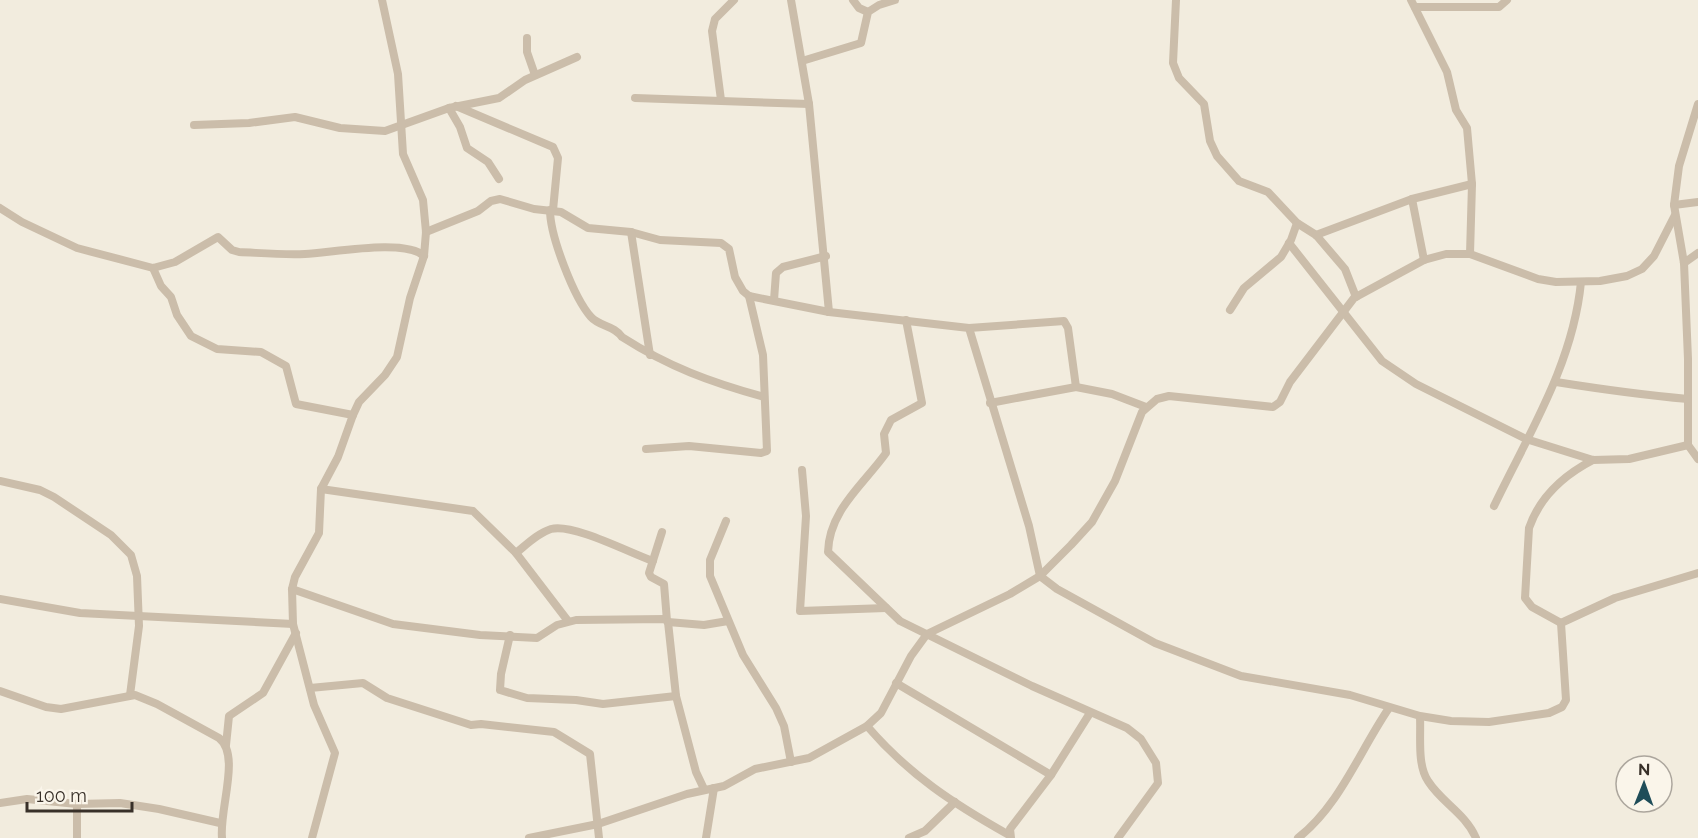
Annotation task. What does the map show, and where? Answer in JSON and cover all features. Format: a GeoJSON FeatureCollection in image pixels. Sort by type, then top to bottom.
{"type":"FeatureCollection","features":[{"type":"Feature","properties":{"kind":"street"},"geometry":{"type":"LineString","coordinates":[[312,838],[335,753],[318,715],[310,688],[295,629],[292,589],[295,577],[319,533],[321,489],[338,457],[353,415],[359,402],[385,375],[397,357],[410,298],[424,256],[426,232],[423,200],[403,154],[398,74],[382,0]]}},
{"type":"Feature","properties":{"kind":"street"},"geometry":{"type":"LineString","coordinates":[[721,100],[712,31],[715,19],[734,0]]}},
{"type":"Feature","properties":{"kind":"street"},"geometry":{"type":"LineString","coordinates":[[791,0],[809,104],[815,185],[826,256],[829,312]]}},
{"type":"Feature","properties":{"kind":"street"},"geometry":{"type":"LineString","coordinates":[[853,0],[859,8],[868,12]]}},
{"type":"Feature","properties":{"kind":"street"},"geometry":{"type":"LineString","coordinates":[[801,61],[861,43],[868,12],[879,4],[895,0]]}},
{"type":"Feature","properties":{"kind":"street"},"geometry":{"type":"LineString","coordinates":[[1176,0],[1173,63],[1179,78],[1204,104],[1210,141],[1217,156],[1239,181],[1268,192],[1297,224],[1317,236],[1345,269],[1356,297]]}},
{"type":"Feature","properties":{"kind":"street"},"geometry":{"type":"LineString","coordinates":[[1470,254],[1472,184],[1467,128],[1456,110],[1447,72],[1413,3],[1499,7],[1507,0]]}},
{"type":"Feature","properties":{"kind":"street"},"geometry":{"type":"LineString","coordinates":[[527,38],[527,52],[535,75]]}},
{"type":"Feature","properties":{"kind":"street"},"geometry":{"type":"LineString","coordinates":[[194,125],[249,123],[295,117],[368,132],[385,132],[452,107],[499,98],[535,75],[577,57]]}},
{"type":"Feature","properties":{"kind":"street"},"geometry":{"type":"LineString","coordinates":[[635,98],[809,104]]}},
{"type":"Feature","properties":{"kind":"street"},"geometry":{"type":"LineString","coordinates":[[1698,104],[1680,166],[1674,205],[1684,263],[1688,445],[1698,459]]}},
{"type":"Feature","properties":{"kind":"street"},"geometry":{"type":"LineString","coordinates":[[452,107],[467,148],[485,160],[499,179]]}},
{"type":"Feature","properties":{"kind":"street"},"geometry":{"type":"LineString","coordinates":[[452,107],[553,147],[558,158],[551,210],[553,235],[578,297],[596,322],[616,330],[622,337],[650,355],[703,379],[764,397]]}},
{"type":"Feature","properties":{"kind":"street"},"geometry":{"type":"LineString","coordinates":[[1317,236],[1412,199],[1472,184]]}},
{"type":"Feature","properties":{"kind":"street"},"geometry":{"type":"LineString","coordinates":[[426,232],[478,211],[495,199],[534,209],[567,214],[588,228],[631,232],[660,240],[703,240],[726,245],[735,277],[743,291],[749,296],[829,312],[969,328],[1064,321],[1068,328],[1076,387]]}},
{"type":"Feature","properties":{"kind":"street"},"geometry":{"type":"LineString","coordinates":[[1412,199],[1424,260]]}},
{"type":"Feature","properties":{"kind":"street"},"geometry":{"type":"LineString","coordinates":[[1674,205],[1698,202]]}},
{"type":"Feature","properties":{"kind":"street"},"geometry":{"type":"LineString","coordinates":[[0,208],[22,222],[77,248],[153,268],[174,262],[218,237],[232,250],[239,252],[306,254],[396,249],[413,250],[424,256]]}},
{"type":"Feature","properties":{"kind":"street"},"geometry":{"type":"LineString","coordinates":[[529,838],[598,824],[704,789],[724,786],[755,769],[791,762],[824,751],[867,726],[881,713],[896,683],[927,634],[1010,594],[1040,576],[1092,522],[1115,481],[1134,428],[1146,408],[1157,399],[1169,396],[1269,408],[1276,406],[1290,382],[1356,297],[1424,260],[1446,254],[1470,254],[1538,279],[1581,282],[1627,276],[1642,269],[1654,256],[1675,215]]}},
{"type":"Feature","properties":{"kind":"street"},"geometry":{"type":"LineString","coordinates":[[1230,310],[1244,288],[1281,257],[1297,224]]}},
{"type":"Feature","properties":{"kind":"street"},"geometry":{"type":"LineString","coordinates":[[631,232],[650,355]]}},
{"type":"Feature","properties":{"kind":"street"},"geometry":{"type":"LineString","coordinates":[[1289,243],[1382,361],[1416,384],[1526,439],[1593,460],[1629,459],[1688,445]]}},
{"type":"Feature","properties":{"kind":"street"},"geometry":{"type":"LineString","coordinates":[[1684,263],[1698,253]]}},
{"type":"Feature","properties":{"kind":"street"},"geometry":{"type":"LineString","coordinates":[[774,300],[776,273],[783,267],[826,256]]}},
{"type":"Feature","properties":{"kind":"street"},"geometry":{"type":"LineString","coordinates":[[153,268],[161,286],[171,297],[177,315],[191,336],[217,349],[263,353],[286,366],[296,404],[353,415]]}},
{"type":"Feature","properties":{"kind":"street"},"geometry":{"type":"LineString","coordinates":[[1494,506],[1556,382],[1572,336],[1581,282]]}},
{"type":"Feature","properties":{"kind":"street"},"geometry":{"type":"LineString","coordinates":[[646,449],[689,446],[764,453],[767,448],[763,355],[749,296]]}},
{"type":"Feature","properties":{"kind":"street"},"geometry":{"type":"LineString","coordinates":[[906,320],[922,404],[891,420],[884,434],[886,453],[841,510],[835,522],[828,549],[900,621],[1090,713],[1126,728],[1141,739],[1156,763],[1159,777],[1156,790],[1118,838]]}},
{"type":"Feature","properties":{"kind":"street"},"geometry":{"type":"LineString","coordinates":[[969,328],[1029,526],[1040,576],[1057,589],[1155,643],[1241,676],[1350,695],[1420,717],[1489,722],[1549,713],[1562,706],[1566,700],[1561,623]]}},
{"type":"Feature","properties":{"kind":"street"},"geometry":{"type":"LineString","coordinates":[[1556,382],[1604,387],[1624,394],[1688,399]]}},
{"type":"Feature","properties":{"kind":"street"},"geometry":{"type":"LineString","coordinates":[[990,403],[1076,387],[1112,394],[1146,408]]}},
{"type":"Feature","properties":{"kind":"street"},"geometry":{"type":"LineString","coordinates":[[1561,623],[1532,607],[1525,598],[1529,528],[1554,487],[1593,460]]}},
{"type":"Feature","properties":{"kind":"street"},"geometry":{"type":"LineString","coordinates":[[802,470],[806,516],[800,611],[886,608]]}},
{"type":"Feature","properties":{"kind":"street"},"geometry":{"type":"LineString","coordinates":[[0,481],[47,493],[122,544],[134,560],[138,614],[130,695]]}},
{"type":"Feature","properties":{"kind":"street"},"geometry":{"type":"LineString","coordinates":[[321,489],[469,509],[516,553],[568,621]]}},
{"type":"Feature","properties":{"kind":"street"},"geometry":{"type":"LineString","coordinates":[[726,521],[708,568],[743,655],[776,708],[784,726],[791,762]]}},
{"type":"Feature","properties":{"kind":"street"},"geometry":{"type":"LineString","coordinates":[[516,553],[541,534],[557,528],[582,534],[653,561]]}},
{"type":"Feature","properties":{"kind":"street"},"geometry":{"type":"LineString","coordinates":[[662,532],[649,576],[664,584],[676,696],[696,772],[704,789]]}},
{"type":"Feature","properties":{"kind":"street"},"geometry":{"type":"LineString","coordinates":[[1561,623],[1615,598],[1698,573]]}},
{"type":"Feature","properties":{"kind":"street"},"geometry":{"type":"LineString","coordinates":[[292,589],[393,624],[480,635],[541,637],[557,625],[568,621],[616,618],[704,625],[728,621]]}},
{"type":"Feature","properties":{"kind":"street"},"geometry":{"type":"LineString","coordinates":[[0,599],[80,613],[138,614],[295,629]]}},
{"type":"Feature","properties":{"kind":"street"},"geometry":{"type":"LineString","coordinates":[[222,838],[220,823],[230,757],[226,745],[229,716],[263,693],[295,629]]}},
{"type":"Feature","properties":{"kind":"street"},"geometry":{"type":"LineString","coordinates":[[510,635],[500,680],[500,690],[508,694],[603,704],[676,696]]}},
{"type":"Feature","properties":{"kind":"street"},"geometry":{"type":"LineString","coordinates":[[310,688],[363,683],[387,698],[463,723],[542,730],[563,736],[590,754],[599,838]]}},
{"type":"Feature","properties":{"kind":"street"},"geometry":{"type":"LineString","coordinates":[[896,683],[1050,775]]}},
{"type":"Feature","properties":{"kind":"street"},"geometry":{"type":"LineString","coordinates":[[0,691],[46,707],[61,709],[130,695],[157,704],[226,745]]}},
{"type":"Feature","properties":{"kind":"street"},"geometry":{"type":"LineString","coordinates":[[1298,838],[1314,824],[1340,792],[1367,740],[1389,708]]}},
{"type":"Feature","properties":{"kind":"street"},"geometry":{"type":"LineString","coordinates":[[1010,837],[1010,829],[1050,775],[1090,713]]}},
{"type":"Feature","properties":{"kind":"street"},"geometry":{"type":"LineString","coordinates":[[1420,717],[1422,759],[1427,781],[1464,817],[1476,838]]}},
{"type":"Feature","properties":{"kind":"street"},"geometry":{"type":"LineString","coordinates":[[867,726],[894,757],[918,778],[1010,837]]}},
{"type":"Feature","properties":{"kind":"street"},"geometry":{"type":"LineString","coordinates":[[706,838],[714,788]]}},
{"type":"Feature","properties":{"kind":"street"},"geometry":{"type":"LineString","coordinates":[[0,803],[27,799],[77,804],[137,805],[220,823]]}},
{"type":"Feature","properties":{"kind":"street"},"geometry":{"type":"LineString","coordinates":[[909,838],[925,831],[955,802]]}},
{"type":"Feature","properties":{"kind":"street"},"geometry":{"type":"LineString","coordinates":[[77,804],[77,838]]}},
{"type":"Feature","properties":{"kind":"street"},"geometry":{"type":"LineString","coordinates":[[1310,838],[1314,824]]}}]}
